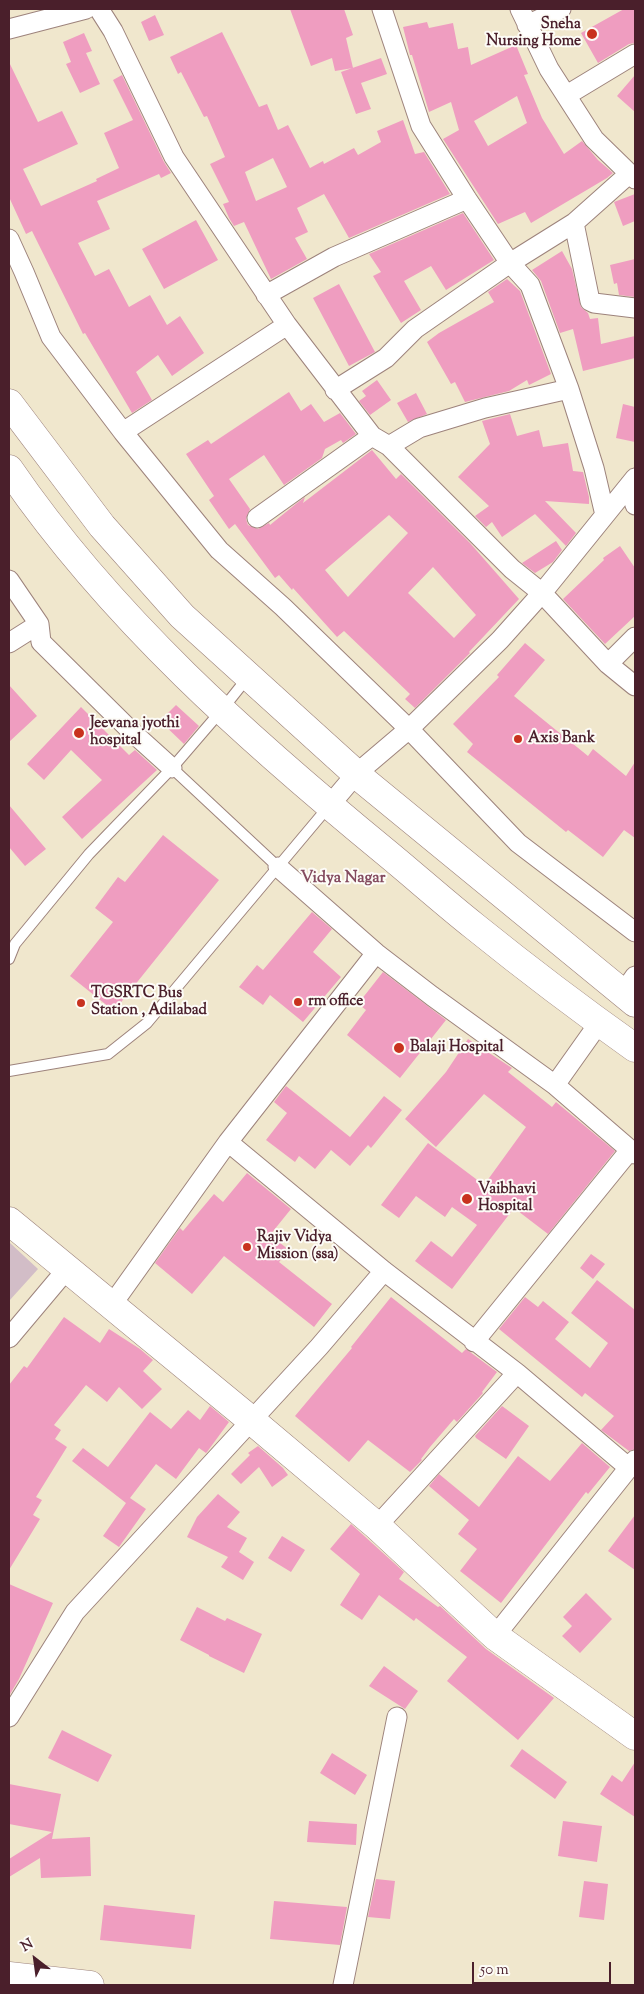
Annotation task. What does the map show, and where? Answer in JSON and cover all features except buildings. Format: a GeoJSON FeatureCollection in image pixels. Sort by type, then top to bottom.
{"type":"FeatureCollection","features":[{"type":"Feature","properties":{"kind":"main road"},"geometry":{"type":"LineString","coordinates":[[9,403],[102,526],[182,616],[356,774],[631,991]]}},
{"type":"Feature","properties":{"kind":"main road"},"geometry":{"type":"LineString","coordinates":[[9,469],[30,501],[116,604],[221,711],[329,806],[474,926],[599,1023],[635,1048]]}},
{"type":"Feature","properties":{"kind":"main road"},"geometry":{"type":"LineString","coordinates":[[9,1221],[377,1526],[495,1636],[635,1736]]}},
{"type":"Feature","properties":{"kind":"main road"},"geometry":{"type":"LineString","coordinates":[[9,1976],[90,1985]]}},
{"type":"Feature","properties":{"kind":"street"},"geometry":{"type":"LineString","coordinates":[[9,29],[86,9]]}},
{"type":"Feature","properties":{"kind":"street"},"geometry":{"type":"LineString","coordinates":[[99,9],[113,31],[174,156],[286,325],[335,390],[372,436],[388,446],[512,569],[542,592],[608,664],[635,686]]}},
{"type":"Feature","properties":{"kind":"street"},"geometry":{"type":"LineString","coordinates":[[382,9],[421,126],[510,263],[530,285],[570,389],[594,468],[605,515]]}},
{"type":"Feature","properties":{"kind":"street"},"geometry":{"type":"LineString","coordinates":[[335,390],[386,358],[415,329],[510,263],[574,223],[632,176],[594,139],[549,69],[523,17],[561,9]]}},
{"type":"Feature","properties":{"kind":"street"},"geometry":{"type":"LineString","coordinates":[[566,95],[635,54]]}},
{"type":"Feature","properties":{"kind":"street"},"geometry":{"type":"LineString","coordinates":[[266,295],[334,257],[467,199]]}},
{"type":"Feature","properties":{"kind":"street"},"geometry":{"type":"LineString","coordinates":[[574,223],[590,301],[635,308]]}},
{"type":"Feature","properties":{"kind":"street"},"geometry":{"type":"LineString","coordinates":[[9,239],[50,337],[123,432],[219,550],[283,607],[409,729],[518,843],[635,932]]}},
{"type":"Feature","properties":{"kind":"street"},"geometry":{"type":"LineString","coordinates":[[123,432],[286,325]]}},
{"type":"Feature","properties":{"kind":"street"},"geometry":{"type":"LineString","coordinates":[[388,446],[419,428],[485,408],[570,389]]}},
{"type":"Feature","properties":{"kind":"street"},"geometry":{"type":"LineString","coordinates":[[257,518],[372,436]]}},
{"type":"Feature","properties":{"kind":"street"},"geometry":{"type":"LineString","coordinates":[[329,806],[356,774],[409,729],[500,640],[633,481]]}},
{"type":"Feature","properties":{"kind":"street"},"geometry":{"type":"LineString","coordinates":[[633,481],[635,505]]}},
{"type":"Feature","properties":{"kind":"street"},"geometry":{"type":"LineString","coordinates":[[9,580],[39,624],[41,642],[131,731],[172,768]]}},
{"type":"Feature","properties":{"kind":"street"},"geometry":{"type":"LineString","coordinates":[[9,644],[39,624]]}},
{"type":"Feature","properties":{"kind":"street"},"geometry":{"type":"LineString","coordinates":[[608,664],[635,637]]}},
{"type":"Feature","properties":{"kind":"street"},"geometry":{"type":"LineString","coordinates":[[278,867],[376,953],[555,1085],[621,1140],[632,1152],[474,1342]]}},
{"type":"Feature","properties":{"kind":"street"},"geometry":{"type":"LineString","coordinates":[[111,1306],[228,1142],[376,953]]}},
{"type":"Feature","properties":{"kind":"street"},"geometry":{"type":"LineString","coordinates":[[555,1085],[599,1023]]}},
{"type":"Feature","properties":{"kind":"street"},"geometry":{"type":"LineString","coordinates":[[228,1142],[474,1342],[632,1463],[495,1636]]}},
{"type":"Feature","properties":{"kind":"street"},"geometry":{"type":"LineString","coordinates":[[9,1338],[66,1269]]}},
{"type":"Feature","properties":{"kind":"street"},"geometry":{"type":"LineString","coordinates":[[9,1717],[75,1612],[319,1347],[384,1270]]}},
{"type":"Feature","properties":{"kind":"street"},"geometry":{"type":"LineString","coordinates":[[377,1526],[517,1374]]}},
{"type":"Feature","properties":{"kind":"street"},"geometry":{"type":"LineString","coordinates":[[343,1985],[397,1717]]}},
{"type":"Feature","properties":{"kind":"lane"},"geometry":{"type":"LineString","coordinates":[[9,959],[15,944],[89,854],[172,768],[248,677]]}},
{"type":"Feature","properties":{"kind":"lane"},"geometry":{"type":"LineString","coordinates":[[172,768],[278,867]]}},
{"type":"Feature","properties":{"kind":"lane"},"geometry":{"type":"LineString","coordinates":[[9,1071],[108,1054],[147,1023],[329,806]]}},
{"type":"Feature","properties":{"kind":"shaded area"},"geometry":{"type":"Polygon","coordinates":[[[9,1242],[38,1269],[9,1301],[9,1242]]]}},
{"type":"Feature","properties":{"kind":"place","name":"Sneha Nursing Home"},"geometry":{"type":"Point","coordinates":[592,34]}},
{"type":"Feature","properties":{"kind":"place","name":"Jeevana jyothi hospital"},"geometry":{"type":"Point","coordinates":[79,733]}},
{"type":"Feature","properties":{"kind":"place","name":"Axis Bank"},"geometry":{"type":"Point","coordinates":[518,739]}},
{"type":"Feature","properties":{"kind":"place","name":"rm office"},"geometry":{"type":"Point","coordinates":[298,1002]}},
{"type":"Feature","properties":{"kind":"place","name":"TGSRTC Bus Station , Adilabad"},"geometry":{"type":"Point","coordinates":[81,1003]}},
{"type":"Feature","properties":{"kind":"place","name":"Balaji Hospital"},"geometry":{"type":"Point","coordinates":[399,1048]}},
{"type":"Feature","properties":{"kind":"place","name":"Vaibhavi Hospital"},"geometry":{"type":"Point","coordinates":[467,1199]}},
{"type":"Feature","properties":{"kind":"place","name":"Rajiv Vidya Mission (ssa)"},"geometry":{"type":"Point","coordinates":[247,1247]}},
{"type":"Feature","properties":{"kind":"district","name":"Vidya Nagar"},"geometry":{"type":"Point","coordinates":[343,879]}}]}
